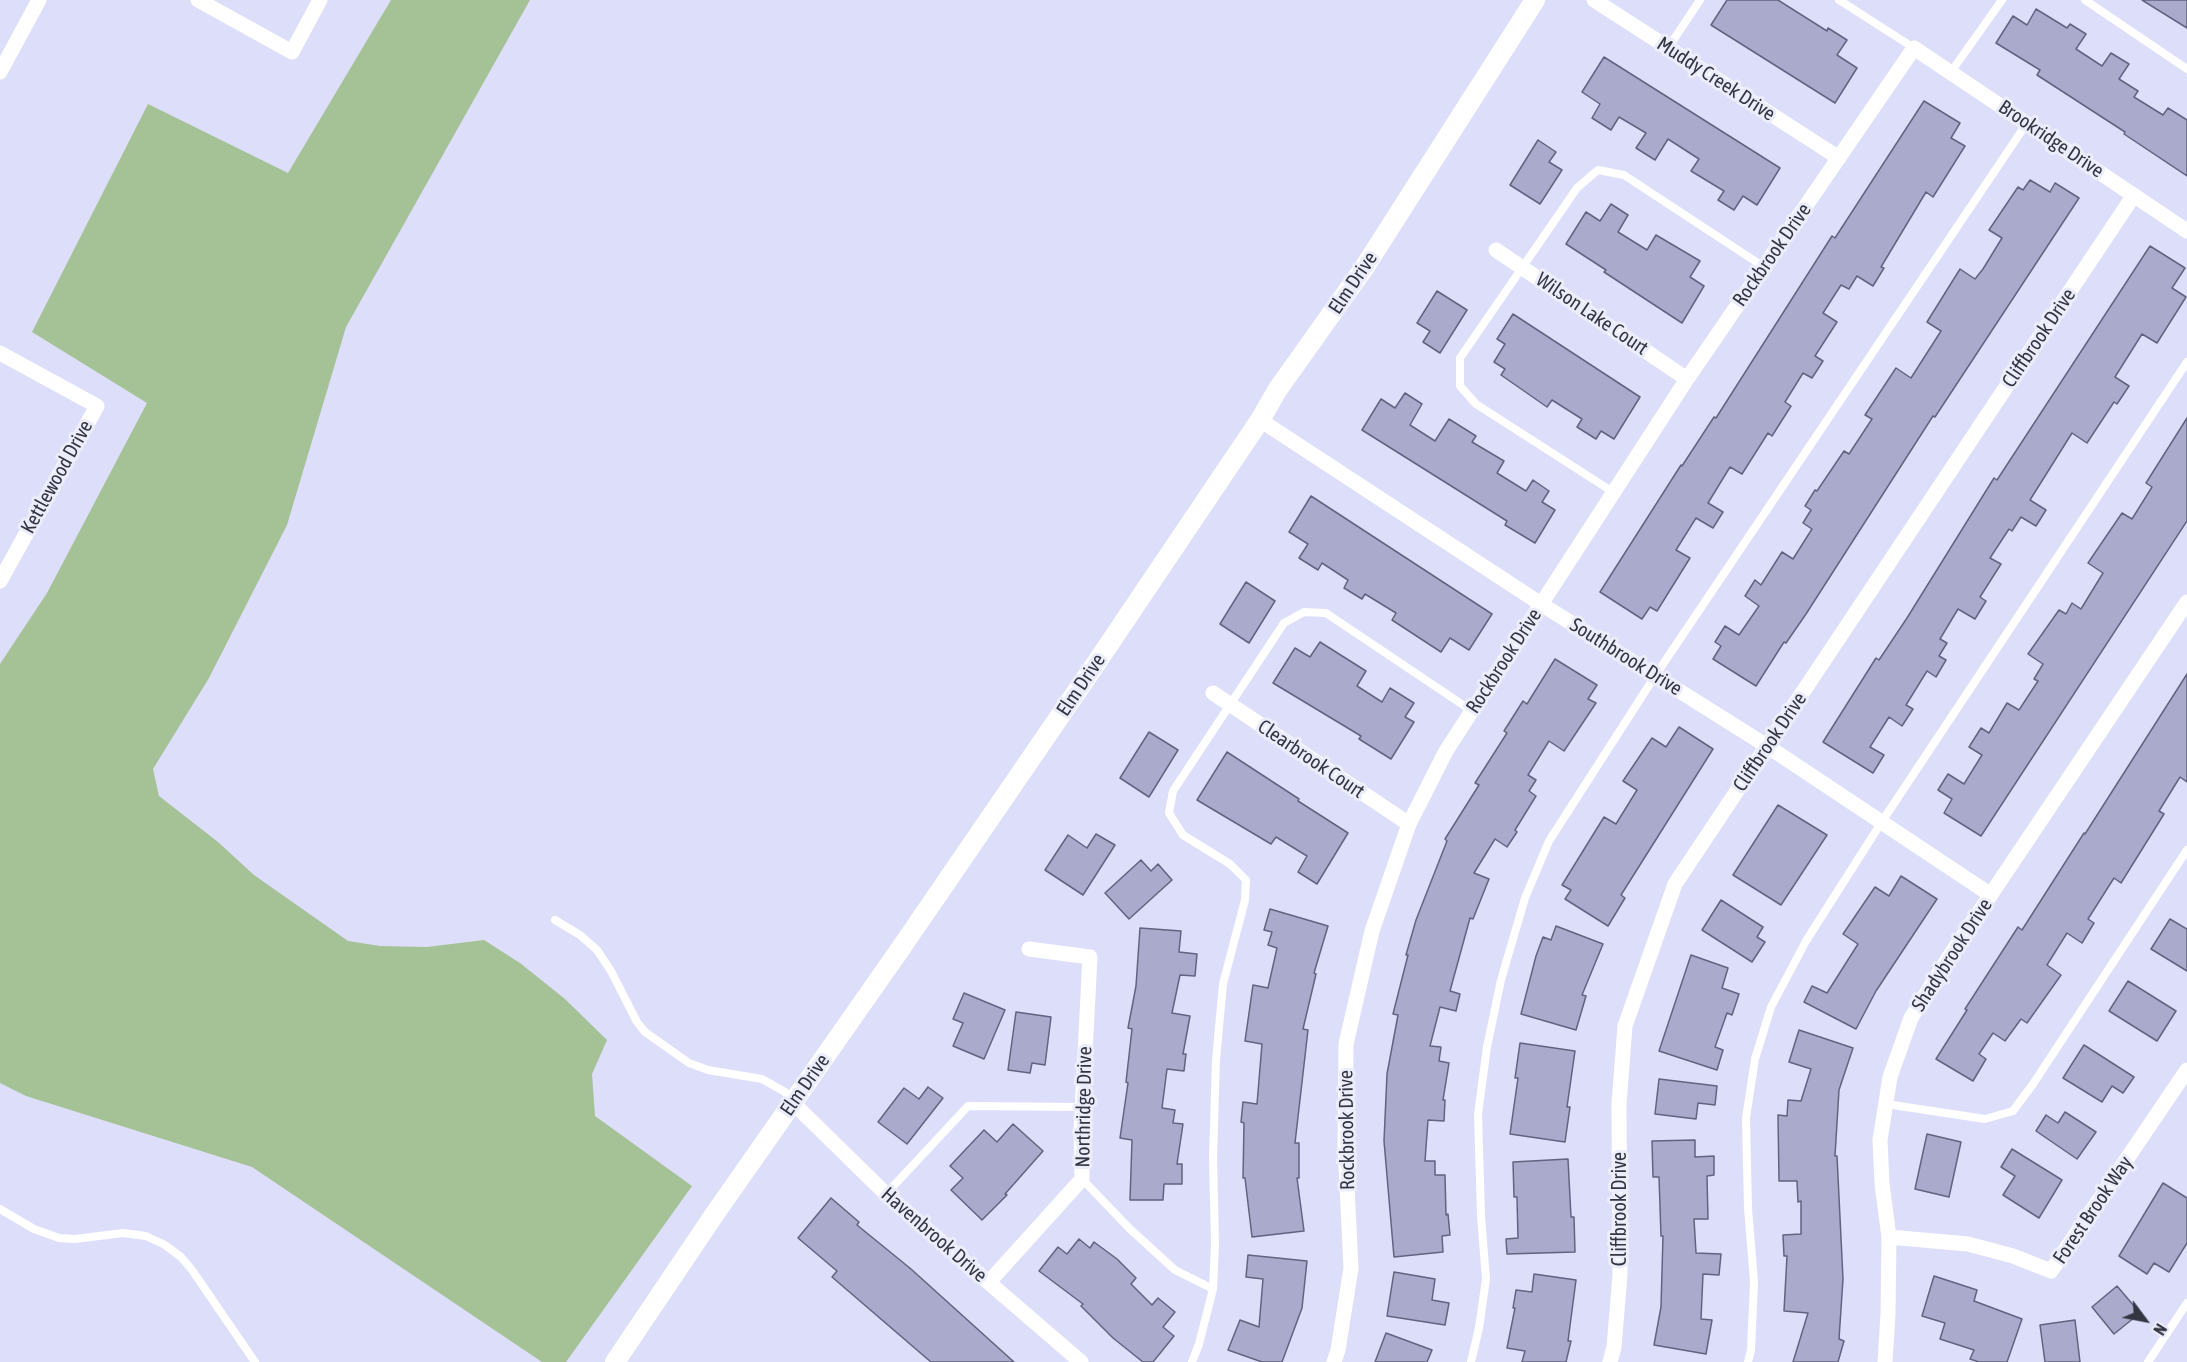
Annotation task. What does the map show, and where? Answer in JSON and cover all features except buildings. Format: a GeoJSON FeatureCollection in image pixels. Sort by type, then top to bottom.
{"type":"FeatureCollection","features":[{"type":"Feature","properties":{"kind":"street"},"geometry":{"type":"LineString","coordinates":[[0,72],[39,0]]}},
{"type":"Feature","properties":{"kind":"street"},"geometry":{"type":"LineString","coordinates":[[198,0],[292,52],[320,0]]}},
{"type":"Feature","properties":{"kind":"street","name":"Elm Drive"},"geometry":{"type":"LineString","coordinates":[[615,1362],[714,1215],[1097,663],[1260,420],[1278,389],[1364,268],[1535,0]]}},
{"type":"Feature","properties":{"kind":"street","name":"Muddy Creek Drive"},"geometry":{"type":"LineString","coordinates":[[1594,0],[1839,158]]}},
{"type":"Feature","properties":{"kind":"street","name":"Brookridge Drive"},"geometry":{"type":"LineString","coordinates":[[1914,48],[2187,231]]}},
{"type":"Feature","properties":{"kind":"street","name":"Rockbrook Drive"},"geometry":{"type":"LineString","coordinates":[[1334,1362],[1338,1350],[1351,1268],[1345,1146],[1346,1044],[1372,931],[1409,824],[1446,750],[1613,492],[1687,379],[1914,48]]}},
{"type":"Feature","properties":{"kind":"street","name":"Cliffbrook Drive"},"geometry":{"type":"LineString","coordinates":[[1610,1362],[1614,1347],[1620,1275],[1619,1104],[1625,1026],[1675,884],[2134,195]]}},
{"type":"Feature","properties":{"kind":"street","name":"Wilson Lake Court"},"geometry":{"type":"LineString","coordinates":[[1496,250],[1687,379]]}},
{"type":"Feature","properties":{"kind":"street","name":"Kettlewood Drive"},"geometry":{"type":"LineString","coordinates":[[0,353],[97,405],[0,581]]}},
{"type":"Feature","properties":{"kind":"street","name":"Southbrook Drive"},"geometry":{"type":"LineString","coordinates":[[1260,420],[1541,604],[1767,746],[1991,895]]}},
{"type":"Feature","properties":{"kind":"street","name":"Shadybrook Drive"},"geometry":{"type":"LineString","coordinates":[[1885,1362],[1889,1238],[1882,1184],[1880,1140],[1890,1077],[1911,1018],[2187,602]]}},
{"type":"Feature","properties":{"kind":"street","name":"Clearbrook Court"},"geometry":{"type":"LineString","coordinates":[[1213,693],[1409,824]]}},
{"type":"Feature","properties":{"kind":"street","name":"Northridge Drive"},"geometry":{"type":"LineString","coordinates":[[989,1282],[1082,1179],[1082,1107],[1090,957],[1029,949]]}},
{"type":"Feature","properties":{"kind":"street","name":"Forest Brook Way"},"geometry":{"type":"LineString","coordinates":[[1889,1238],[1968,1244],[2013,1256],[2051,1271],[2187,1070]]}},
{"type":"Feature","properties":{"kind":"street","name":"Havenbrook Drive"},"geometry":{"type":"LineString","coordinates":[[793,1103],[886,1194],[1081,1362]]}},
{"type":"Feature","properties":{"kind":"lane"},"geometry":{"type":"LineString","coordinates":[[1668,48],[1700,0]]}},
{"type":"Feature","properties":{"kind":"lane"},"geometry":{"type":"LineString","coordinates":[[1839,0],[1914,48]]}},
{"type":"Feature","properties":{"kind":"lane"},"geometry":{"type":"LineString","coordinates":[[1951,72],[2001,0]]}},
{"type":"Feature","properties":{"kind":"lane"},"geometry":{"type":"LineString","coordinates":[[2085,0],[2187,69]]}},
{"type":"Feature","properties":{"kind":"lane"},"geometry":{"type":"LineString","coordinates":[[1471,1362],[1479,1328],[1485,1279],[1478,1114],[1487,1047],[1501,980],[1525,898],[1549,841],[1655,676],[2027,123]]}},
{"type":"Feature","properties":{"kind":"lane"},"geometry":{"type":"LineString","coordinates":[[1613,492],[1476,404],[1460,386],[1460,358],[1577,189],[1598,171],[1624,175],[1764,267]]}},
{"type":"Feature","properties":{"kind":"lane"},"geometry":{"type":"LineString","coordinates":[[1748,1362],[1751,1350],[1754,1282],[1748,1208],[1746,1118],[1755,1059],[1771,1007],[1806,941],[1881,823],[2187,362]]}},
{"type":"Feature","properties":{"kind":"lane"},"geometry":{"type":"LineString","coordinates":[[1192,1362],[1213,1289],[1216,1060],[1223,984],[1245,900],[1246,880],[1230,864],[1183,835],[1169,813],[1173,791],[1284,623],[1304,612],[1326,613],[1472,711]]}},
{"type":"Feature","properties":{"kind":"lane"},"geometry":{"type":"LineString","coordinates":[[1886,1104],[1984,1119],[2013,1111],[2187,850]]}},
{"type":"Feature","properties":{"kind":"lane"},"geometry":{"type":"LineString","coordinates":[[555,920],[597,950],[611,971],[637,1022],[645,1032],[689,1063],[708,1070],[762,1079],[785,1092],[793,1103]]}},
{"type":"Feature","properties":{"kind":"lane"},"geometry":{"type":"LineString","coordinates":[[886,1194],[968,1106],[1082,1107]]}},
{"type":"Feature","properties":{"kind":"lane"},"geometry":{"type":"LineString","coordinates":[[1082,1179],[1130,1229],[1175,1270],[1213,1289]]}},
{"type":"Feature","properties":{"kind":"lane"},"geometry":{"type":"LineString","coordinates":[[0,1209],[34,1229],[59,1238],[75,1239],[123,1233],[146,1236],[165,1245],[181,1257],[192,1270],[255,1362]]}},
{"type":"Feature","properties":{"kind":"lane"},"geometry":{"type":"LineString","coordinates":[[2148,1362],[2187,1303]]}},
{"type":"Feature","properties":{"kind":"green space"},"geometry":{"type":"Polygon","coordinates":[[[391,0],[530,0],[346,327],[287,525],[209,678],[153,769],[159,796],[218,842],[254,875],[348,941],[380,946],[427,947],[484,940],[520,963],[565,999],[607,1040],[592,1074],[595,1116],[692,1186],[566,1362],[542,1362],[252,1167],[26,1096],[0,1083],[0,664],[47,593],[147,403],[32,332],[148,104],[288,173],[391,0]]]}}]}
